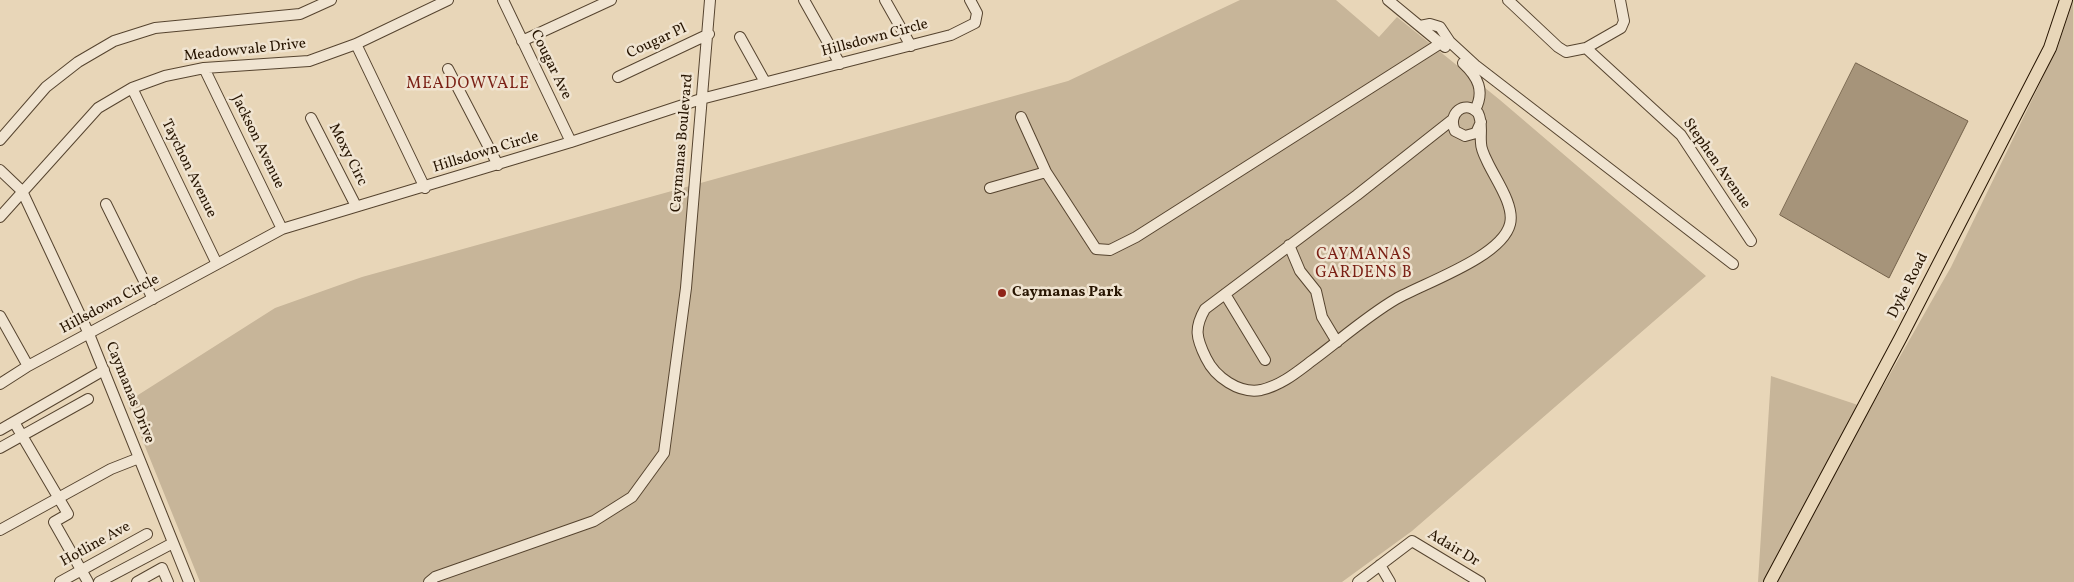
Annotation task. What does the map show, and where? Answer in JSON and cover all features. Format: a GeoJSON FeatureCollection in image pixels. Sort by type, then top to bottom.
{"type":"FeatureCollection","features":[{"type":"Feature","properties":{"kind":"main road","name":"Dyke Road"},"geometry":{"type":"LineString","coordinates":[[1770,582],[1901,337],[2050,48],[2066,0]]}},
{"type":"Feature","properties":{"kind":"street"},"geometry":{"type":"LineString","coordinates":[[0,140],[46,87],[78,62],[114,41],[155,28],[300,14],[331,0]]}},
{"type":"Feature","properties":{"kind":"street","name":"Meadowvale Drive"},"geometry":{"type":"LineString","coordinates":[[0,217],[98,108],[132,88],[165,76],[204,68],[309,61],[356,44],[448,0]]}},
{"type":"Feature","properties":{"kind":"street","name":"Cougar Ave"},"geometry":{"type":"LineString","coordinates":[[503,0],[571,142]]}},
{"type":"Feature","properties":{"kind":"street"},"geometry":{"type":"LineString","coordinates":[[522,41],[611,0]]}},
{"type":"Feature","properties":{"kind":"street","name":"Caymanas Boulevard"},"geometry":{"type":"LineString","coordinates":[[428,582],[436,576],[594,521],[632,497],[664,453],[686,288],[701,99],[709,34],[710,0]]}},
{"type":"Feature","properties":{"kind":"street"},"geometry":{"type":"LineString","coordinates":[[804,0],[840,64]]}},
{"type":"Feature","properties":{"kind":"street"},"geometry":{"type":"LineString","coordinates":[[885,0],[911,46]]}},
{"type":"Feature","properties":{"kind":"street","name":"Hillsdown Circle"},"geometry":{"type":"LineString","coordinates":[[0,384],[28,366],[282,229],[356,206],[425,188],[701,99],[911,46],[951,34],[976,23],[977,13],[970,0]]}},
{"type":"Feature","properties":{"kind":"street"},"geometry":{"type":"LineString","coordinates":[[1388,0],[1441,43],[1474,74],[1480,84],[1480,100],[1475,110]]}},
{"type":"Feature","properties":{"kind":"street"},"geometry":{"type":"LineString","coordinates":[[1508,0],[1558,48],[1566,52],[1586,48],[1622,28],[1624,21],[1620,0]]}},
{"type":"Feature","properties":{"kind":"street"},"geometry":{"type":"LineString","coordinates":[[1420,26],[1430,24],[1440,27],[1450,42],[1475,65],[1733,264]]}},
{"type":"Feature","properties":{"kind":"street","name":"Cougar Pl"},"geometry":{"type":"LineString","coordinates":[[618,76],[709,34]]}},
{"type":"Feature","properties":{"kind":"street"},"geometry":{"type":"LineString","coordinates":[[740,37],[765,82]]}},
{"type":"Feature","properties":{"kind":"street"},"geometry":{"type":"LineString","coordinates":[[1021,117],[1046,172],[1096,249],[1110,250],[1136,237],[1441,43]]}},
{"type":"Feature","properties":{"kind":"street"},"geometry":{"type":"LineString","coordinates":[[356,44],[425,188]]}},
{"type":"Feature","properties":{"kind":"street","name":"Stephen Avenue"},"geometry":{"type":"LineString","coordinates":[[1586,48],[1681,135],[1751,242]]}},
{"type":"Feature","properties":{"kind":"street","name":"Jackson Avenue"},"geometry":{"type":"LineString","coordinates":[[204,68],[282,229]]}},
{"type":"Feature","properties":{"kind":"street"},"geometry":{"type":"LineString","coordinates":[[448,69],[498,165]]}},
{"type":"Feature","properties":{"kind":"street","name":"Taychon Avenue"},"geometry":{"type":"LineString","coordinates":[[132,88],[217,264]]}},
{"type":"Feature","properties":{"kind":"street"},"geometry":{"type":"LineString","coordinates":[[1469,107],[1475,110],[1481,122],[1481,145],[1510,210],[1510,224],[1502,237],[1488,252],[1461,268],[1394,300],[1278,384],[1259,390],[1233,386],[1209,364],[1201,350],[1197,330],[1198,321],[1205,309],[1290,246],[1452,120],[1458,110],[1469,107]]}},
{"type":"Feature","properties":{"kind":"street","name":"Moxy Circ"},"geometry":{"type":"LineString","coordinates":[[311,118],[356,206]]}},
{"type":"Feature","properties":{"kind":"street"},"geometry":{"type":"LineString","coordinates":[[1452,120],[1455,131],[1465,136],[1476,132],[1481,122]]}},
{"type":"Feature","properties":{"kind":"street","name":"Caymanas Drive"},"geometry":{"type":"LineString","coordinates":[[0,170],[22,191],[89,334],[189,582]]}},
{"type":"Feature","properties":{"kind":"street"},"geometry":{"type":"LineString","coordinates":[[990,188],[1046,172]]}},
{"type":"Feature","properties":{"kind":"street"},"geometry":{"type":"LineString","coordinates":[[106,204],[153,299]]}},
{"type":"Feature","properties":{"kind":"street"},"geometry":{"type":"LineString","coordinates":[[1290,246],[1300,271],[1316,291],[1322,317],[1336,342]]}},
{"type":"Feature","properties":{"kind":"street"},"geometry":{"type":"LineString","coordinates":[[1225,294],[1265,360]]}},
{"type":"Feature","properties":{"kind":"street"},"geometry":{"type":"LineString","coordinates":[[0,316],[28,366]]}},
{"type":"Feature","properties":{"kind":"street"},"geometry":{"type":"LineString","coordinates":[[0,430],[104,370]]}},
{"type":"Feature","properties":{"kind":"street"},"geometry":{"type":"LineString","coordinates":[[0,448],[88,399]]}},
{"type":"Feature","properties":{"kind":"street"},"geometry":{"type":"LineString","coordinates":[[14,422],[68,514],[54,522],[88,582]]}},
{"type":"Feature","properties":{"kind":"street"},"geometry":{"type":"LineString","coordinates":[[0,530],[111,469],[139,458]]}},
{"type":"Feature","properties":{"kind":"street","name":"Hotline Ave"},"geometry":{"type":"LineString","coordinates":[[60,582],[147,534]]}},
{"type":"Feature","properties":{"kind":"street","name":"Adair Dr"},"geometry":{"type":"LineString","coordinates":[[1380,565],[1412,541],[1480,582]]}},
{"type":"Feature","properties":{"kind":"street"},"geometry":{"type":"LineString","coordinates":[[98,582],[173,543]]}},
{"type":"Feature","properties":{"kind":"street"},"geometry":{"type":"LineString","coordinates":[[1358,582],[1380,565],[1390,582]]}},
{"type":"Feature","properties":{"kind":"street"},"geometry":{"type":"LineString","coordinates":[[137,582],[162,568],[168,582]]}},
{"type":"Feature","properties":{"kind":"shaded area","name":"Caymanas Park"},"geometry":{"type":"Polygon","coordinates":[[[1240,0],[1336,0],[1379,37],[1397,17],[1500,100],[1706,276],[1412,531],[1342,582],[200,582],[127,402],[275,308],[362,277],[1068,81],[1240,0]]]}},
{"type":"Feature","properties":{"kind":"shaded area"},"geometry":{"type":"Polygon","coordinates":[[[2073,0],[2074,582],[1758,582],[1771,376],[1870,409],[1951,267],[2058,46],[2073,0]]]}},
{"type":"Feature","properties":{"kind":"shaded area"},"geometry":{"type":"Polygon","coordinates":[[[1856,63],[1968,121],[1889,278],[1780,215],[1856,63]]]}},
{"type":"Feature","properties":{"kind":"place","name":"Caymanas Park"},"geometry":{"type":"Point","coordinates":[1002,293]}},
{"type":"Feature","properties":{"kind":"district","name":"MEADOWVALE"},"geometry":{"type":"Point","coordinates":[468,85]}},
{"type":"Feature","properties":{"kind":"district","name":"CAYMANAS GARDENS B"},"geometry":{"type":"Point","coordinates":[1364,265]}}]}
